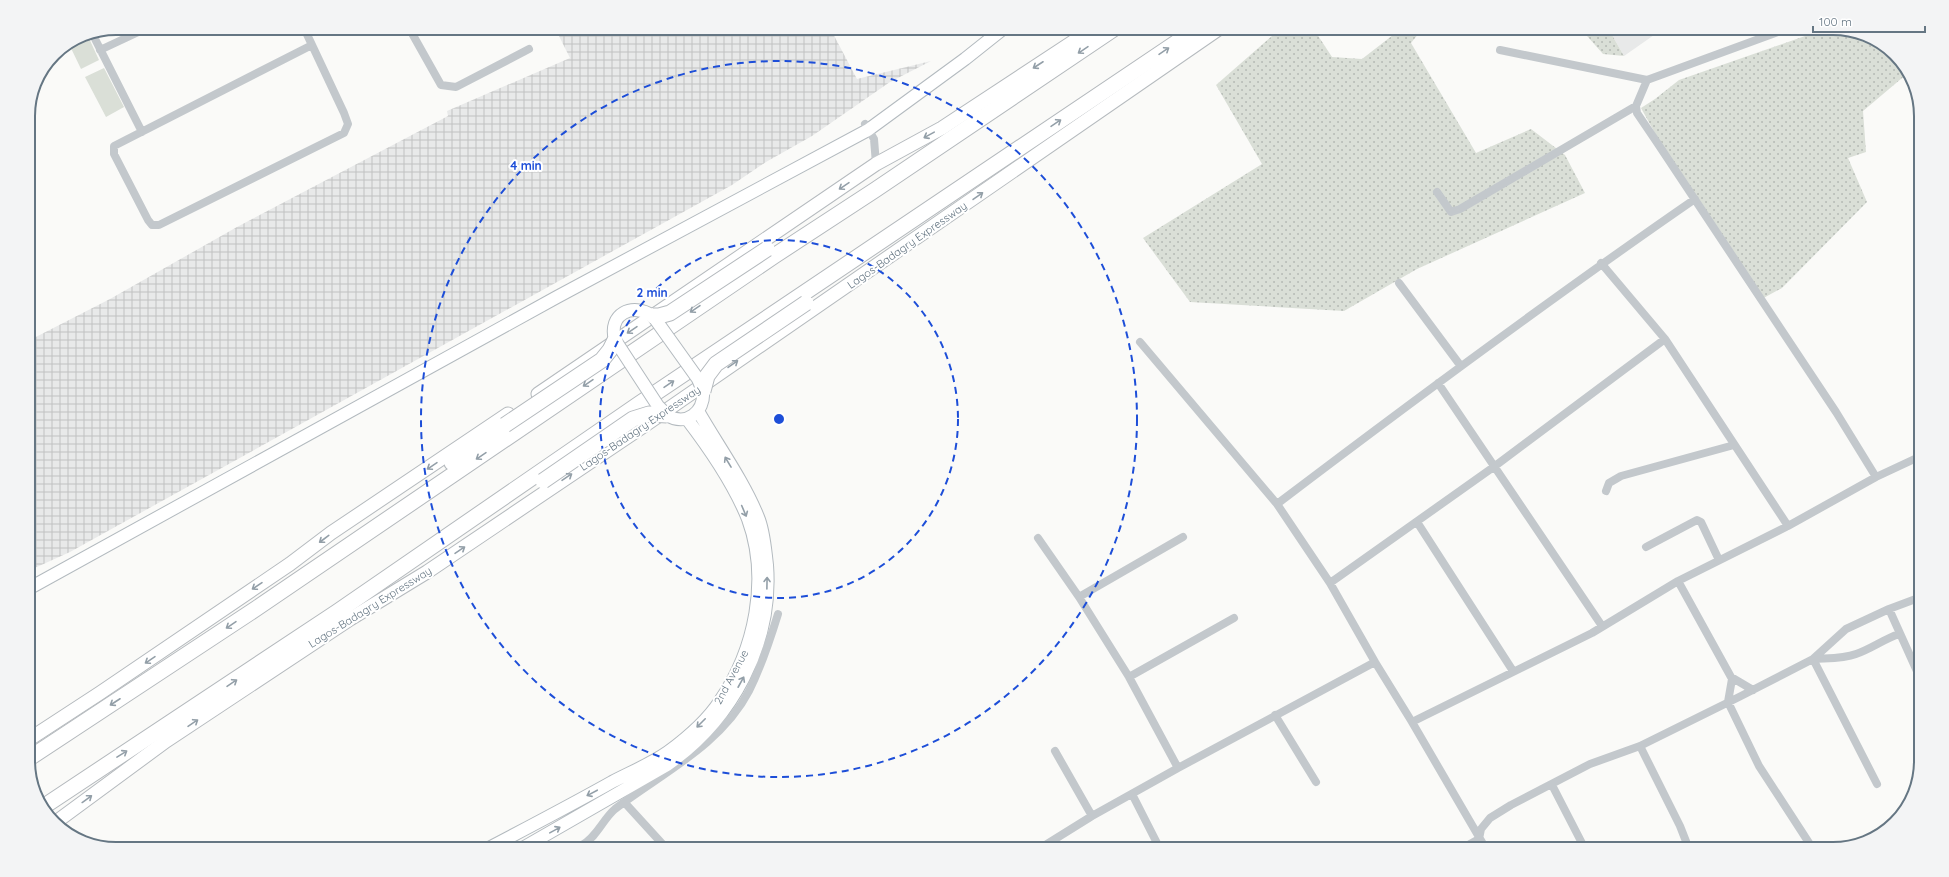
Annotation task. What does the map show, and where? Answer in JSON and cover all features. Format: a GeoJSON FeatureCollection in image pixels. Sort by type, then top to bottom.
{"type":"FeatureCollection","features":[{"type":"Feature","properties":{"kind":"highway"},"geometry":{"type":"LineString","coordinates":[[35,754],[148,681],[774,256],[1105,35]]}},
{"type":"Feature","properties":{"kind":"highway","name":"Lagos-Badagry Expressway"},"geometry":{"type":"LineString","coordinates":[[47,803],[176,720],[337,612],[639,404],[799,298],[1188,35]]}},
{"type":"Feature","properties":{"kind":"highway"},"geometry":{"type":"LineString","coordinates":[[653,316],[670,313],[870,183],[1001,105]]}},
{"type":"Feature","properties":{"kind":"highway"},"geometry":{"type":"LineString","coordinates":[[703,391],[707,376],[716,364],[906,233],[1040,134]]}},
{"type":"Feature","properties":{"kind":"highway"},"geometry":{"type":"LineString","coordinates":[[321,563],[396,504],[505,425],[602,360],[610,350],[615,340]]}},
{"type":"Feature","properties":{"kind":"highway"},"geometry":{"type":"LineString","coordinates":[[337,612],[428,558],[633,419],[648,414],[667,415]]}},
{"type":"Feature","properties":{"kind":"main road"},"geometry":{"type":"LineString","coordinates":[[35,580],[574,282],[867,127],[988,35]]}},
{"type":"Feature","properties":{"kind":"main road"},"geometry":{"type":"LineString","coordinates":[[35,585],[563,293],[867,127],[928,87],[995,35]]}},
{"type":"Feature","properties":{"kind":"main road"},"geometry":{"type":"LineString","coordinates":[[35,735],[107,689],[290,564],[331,533],[876,164],[942,128],[1083,35]]}},
{"type":"Feature","properties":{"kind":"main road","name":"Lagos-Badagry Expressway"},"geometry":{"type":"LineString","coordinates":[[60,819],[166,741],[345,622],[427,572],[641,427],[1210,35]]}},
{"type":"Feature","properties":{"kind":"main road"},"geometry":{"type":"LineString","coordinates":[[637,309],[653,316],[698,379],[703,391],[702,402],[698,411],[687,419],[678,420],[667,415],[658,406],[615,340],[614,327],[622,313],[637,309]]}},
{"type":"Feature","properties":{"kind":"main road","name":"2nd Avenue"},"geometry":{"type":"LineString","coordinates":[[533,842],[667,765],[698,740],[720,717],[748,671],[768,584],[766,549],[759,518],[747,492],[698,411]]}},
{"type":"Feature","properties":{"kind":"main road","name":"2nd Avenue"},"geometry":{"type":"LineString","coordinates":[[500,842],[667,752],[688,737],[705,720],[720,701],[736,672],[759,618],[758,578],[755,548],[748,521],[738,496],[687,419]]}},
{"type":"Feature","properties":{"kind":"street"},"geometry":{"type":"LineString","coordinates":[[100,50],[132,35]]}},
{"type":"Feature","properties":{"kind":"street"},"geometry":{"type":"LineString","coordinates":[[307,35],[312,45],[348,124],[344,133],[159,225],[152,225],[114,154],[114,146],[312,45]]}},
{"type":"Feature","properties":{"kind":"street"},"geometry":{"type":"LineString","coordinates":[[413,35],[441,85],[448,87],[456,87],[529,49]]}},
{"type":"Feature","properties":{"kind":"street"},"geometry":{"type":"LineString","coordinates":[[1500,50],[1647,80],[1770,35]]}},
{"type":"Feature","properties":{"kind":"street"},"geometry":{"type":"LineString","coordinates":[[94,38],[142,132]]}},
{"type":"Feature","properties":{"kind":"street"},"geometry":{"type":"LineString","coordinates":[[1437,192],[1451,212],[1460,209],[1636,106],[1647,80]]}},
{"type":"Feature","properties":{"kind":"street"},"geometry":{"type":"LineString","coordinates":[[1636,106],[1638,113],[1836,412],[1876,477]]}},
{"type":"Feature","properties":{"kind":"street"},"geometry":{"type":"LineString","coordinates":[[867,127],[874,139],[876,164]]}},
{"type":"Feature","properties":{"kind":"street"},"geometry":{"type":"LineString","coordinates":[[1277,504],[1460,365],[1601,263],[1695,199]]}},
{"type":"Feature","properties":{"kind":"street"},"geometry":{"type":"LineString","coordinates":[[1601,263],[1665,339],[1788,526]]}},
{"type":"Feature","properties":{"kind":"street"},"geometry":{"type":"LineString","coordinates":[[1399,283],[1460,365]]}},
{"type":"Feature","properties":{"kind":"street"},"geometry":{"type":"LineString","coordinates":[[1330,584],[1495,466],[1665,339]]}},
{"type":"Feature","properties":{"kind":"street"},"geometry":{"type":"LineString","coordinates":[[1140,342],[1277,504],[1330,584],[1481,842]]}},
{"type":"Feature","properties":{"kind":"street"},"geometry":{"type":"LineString","coordinates":[[1438,382],[1602,626]]}},
{"type":"Feature","properties":{"kind":"street"},"geometry":{"type":"LineString","coordinates":[[1606,491],[1609,483],[1621,476],[1734,445]]}},
{"type":"Feature","properties":{"kind":"street"},"geometry":{"type":"LineString","coordinates":[[1412,722],[1592,633],[1678,581],[1788,526],[1876,477],[1914,459]]}},
{"type":"Feature","properties":{"kind":"street"},"geometry":{"type":"LineString","coordinates":[[1646,547],[1697,520],[1701,522],[1719,560]]}},
{"type":"Feature","properties":{"kind":"street"},"geometry":{"type":"LineString","coordinates":[[1417,522],[1513,672]]}},
{"type":"Feature","properties":{"kind":"street"},"geometry":{"type":"LineString","coordinates":[[1079,597],[1183,537]]}},
{"type":"Feature","properties":{"kind":"street"},"geometry":{"type":"LineString","coordinates":[[1038,538],[1079,597],[1129,677],[1178,768]]}},
{"type":"Feature","properties":{"kind":"street"},"geometry":{"type":"LineString","coordinates":[[1678,581],[1732,679],[1753,690]]}},
{"type":"Feature","properties":{"kind":"street"},"geometry":{"type":"LineString","coordinates":[[1474,842],[1479,839],[1482,829],[1490,818],[1511,805],[1590,764],[1640,746],[1753,690],[1813,659],[1846,629],[1889,609],[1914,600]]}},
{"type":"Feature","properties":{"kind":"street"},"geometry":{"type":"LineString","coordinates":[[1889,609],[1914,665]]}},
{"type":"Feature","properties":{"kind":"street"},"geometry":{"type":"LineString","coordinates":[[585,842],[594,835],[614,810],[702,747],[727,722],[748,692],[765,652],[778,614]]}},
{"type":"Feature","properties":{"kind":"street"},"geometry":{"type":"LineString","coordinates":[[1129,677],[1234,618]]}},
{"type":"Feature","properties":{"kind":"street"},"geometry":{"type":"LineString","coordinates":[[1813,659],[1841,658],[1856,654],[1899,634]]}},
{"type":"Feature","properties":{"kind":"street"},"geometry":{"type":"LineString","coordinates":[[1813,659],[1877,784]]}},
{"type":"Feature","properties":{"kind":"street"},"geometry":{"type":"LineString","coordinates":[[1050,842],[1092,816],[1178,768],[1375,662]]}},
{"type":"Feature","properties":{"kind":"street"},"geometry":{"type":"LineString","coordinates":[[1732,679],[1728,702],[1759,766],[1808,842]]}},
{"type":"Feature","properties":{"kind":"street"},"geometry":{"type":"LineString","coordinates":[[1275,715],[1316,782]]}},
{"type":"Feature","properties":{"kind":"street"},"geometry":{"type":"LineString","coordinates":[[1640,746],[1680,826],[1686,842]]}},
{"type":"Feature","properties":{"kind":"street"},"geometry":{"type":"LineString","coordinates":[[1055,751],[1092,816]]}},
{"type":"Feature","properties":{"kind":"street"},"geometry":{"type":"LineString","coordinates":[[1552,785],[1581,842]]}},
{"type":"Feature","properties":{"kind":"street"},"geometry":{"type":"LineString","coordinates":[[1132,794],[1156,842]]}},
{"type":"Feature","properties":{"kind":"street"},"geometry":{"type":"LineString","coordinates":[[625,803],[661,842]]}},
{"type":"Feature","properties":{"kind":"shaded area"},"geometry":{"type":"Polygon","coordinates":[[[558,35],[834,35],[857,79],[931,61],[890,82],[812,136],[766,162],[732,185],[70,552],[35,568],[35,337],[110,299],[237,227],[448,116],[447,111],[570,58],[558,35]]]}},
{"type":"Feature","properties":{"kind":"shaded area"},"geometry":{"type":"Polygon","coordinates":[[[1273,35],[1318,35],[1332,57],[1362,59],[1393,35],[1417,35],[1411,43],[1476,153],[1531,129],[1565,155],[1585,193],[1417,269],[1344,311],[1190,302],[1143,238],[1262,164],[1216,85],[1273,35]]]}},
{"type":"Feature","properties":{"kind":"shaded area"},"geometry":{"type":"Polygon","coordinates":[[[1586,35],[1612,35],[1624,56],[1603,54],[1586,35]]]}},
{"type":"Feature","properties":{"kind":"shaded area"},"geometry":{"type":"Polygon","coordinates":[[[1612,35],[1654,35],[1624,56],[1612,35]]]}},
{"type":"Feature","properties":{"kind":"shaded area"},"geometry":{"type":"Polygon","coordinates":[[[1808,35],[1844,36],[1864,41],[1874,46],[1894,62],[1904,77],[1863,111],[1866,152],[1848,158],[1867,202],[1782,288],[1758,301],[1695,205],[1641,108],[1679,80],[1808,35]]]}},
{"type":"Feature","properties":{"kind":"shaded area"},"geometry":{"type":"Polygon","coordinates":[[[89,39],[99,60],[81,69],[71,49],[89,39]]]}},
{"type":"Feature","properties":{"kind":"shaded area"},"geometry":{"type":"Polygon","coordinates":[[[104,68],[124,107],[106,117],[85,77],[104,68]]]}}]}
